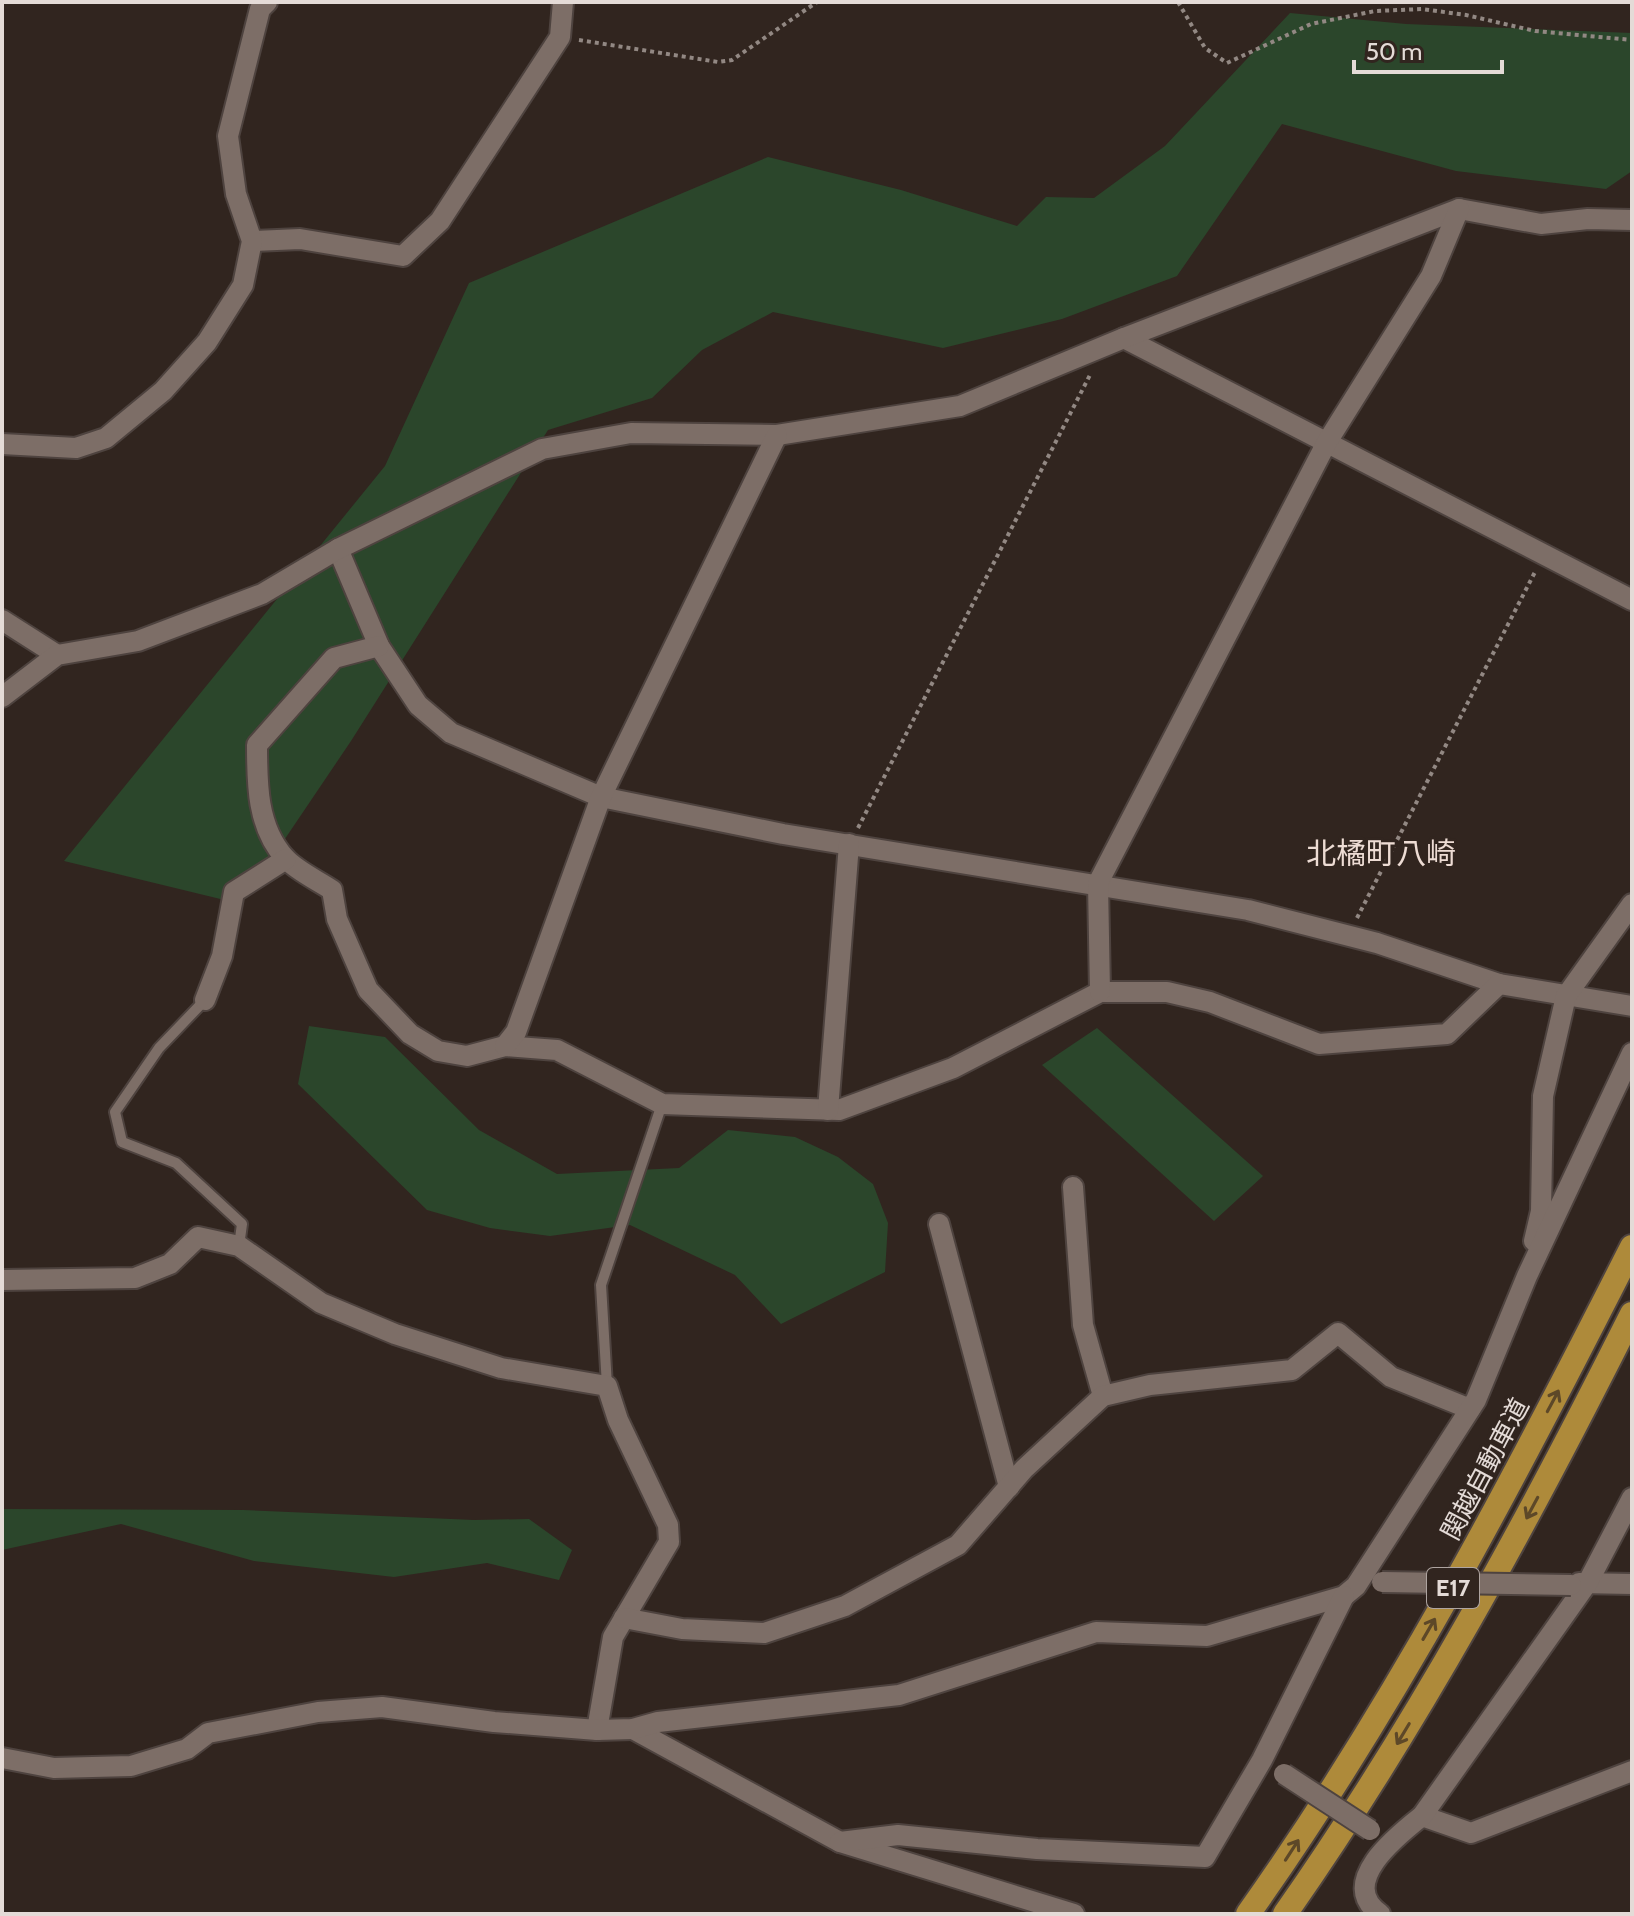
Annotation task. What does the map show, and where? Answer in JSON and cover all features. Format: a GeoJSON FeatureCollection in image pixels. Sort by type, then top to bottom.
{"type":"FeatureCollection","features":[{"type":"Feature","properties":{"kind":"highway","name":"関越自動車道"},"geometry":{"type":"LineString","coordinates":[[1248,1914],[1349,1764],[1413,1659],[1471,1555],[1632,1247]]}},
{"type":"Feature","properties":{"kind":"highway","name":"E17"},"geometry":{"type":"LineString","coordinates":[[1285,1914],[1376,1779],[1438,1677],[1513,1545],[1632,1314]]}},
{"type":"Feature","properties":{"kind":"street"},"geometry":{"type":"LineString","coordinates":[[252,241],[300,239],[403,256],[440,221],[560,37],[563,2]]}},
{"type":"Feature","properties":{"kind":"street"},"geometry":{"type":"LineString","coordinates":[[2,444],[76,448],[106,438],[163,391],[207,342],[243,285],[252,241],[236,194],[228,136],[258,4]]}},
{"type":"Feature","properties":{"kind":"street"},"geometry":{"type":"LineString","coordinates":[[1100,992],[1098,883],[1327,442],[1431,276],[1459,209]]}},
{"type":"Feature","properties":{"kind":"street"},"geometry":{"type":"LineString","coordinates":[[2,697],[57,655],[138,641],[262,594],[338,549],[542,449],[631,433],[777,435],[960,406],[1115,342],[1459,209],[1541,224],[1588,219],[1632,220]]}},
{"type":"Feature","properties":{"kind":"street"},"geometry":{"type":"LineString","coordinates":[[1115,342],[1327,442],[1632,600]]}},
{"type":"Feature","properties":{"kind":"street"},"geometry":{"type":"LineString","coordinates":[[505,1046],[516,1032],[601,797],[777,435]]}},
{"type":"Feature","properties":{"kind":"street"},"geometry":{"type":"LineString","coordinates":[[338,549],[379,646],[418,705],[451,733],[601,797],[849,844],[1248,910],[1348,936],[1499,984],[1632,1006]]}},
{"type":"Feature","properties":{"kind":"street"},"geometry":{"type":"LineString","coordinates":[[2,620],[57,655]]}},
{"type":"Feature","properties":{"kind":"street"},"geometry":{"type":"LineString","coordinates":[[379,646],[334,658],[257,745],[257,785],[265,825],[286,859],[332,890],[337,919],[368,990],[410,1034],[438,1051],[467,1056],[505,1046],[557,1050],[662,1104],[839,1110],[953,1068],[1100,992],[1167,992],[1210,1002],[1319,1044],[1447,1034],[1499,984]]}},
{"type":"Feature","properties":{"kind":"street"},"geometry":{"type":"LineString","coordinates":[[828,1110],[849,844]]}},
{"type":"Feature","properties":{"kind":"street"},"geometry":{"type":"LineString","coordinates":[[205,1000],[222,956],[234,892],[286,859]]}},
{"type":"Feature","properties":{"kind":"street"},"geometry":{"type":"LineString","coordinates":[[1527,1276],[1541,1211],[1543,1096],[1566,996],[1632,904]]}},
{"type":"Feature","properties":{"kind":"street"},"geometry":{"type":"LineString","coordinates":[[840,1842],[898,1835],[1037,1849],[1205,1857],[1262,1760],[1350,1591],[1470,1409],[1527,1276],[1632,1053]]}},
{"type":"Feature","properties":{"kind":"street"},"geometry":{"type":"LineString","coordinates":[[1073,1187],[1083,1325],[1103,1396]]}},
{"type":"Feature","properties":{"kind":"street"},"geometry":{"type":"LineString","coordinates":[[939,1224],[1009,1487]]}},
{"type":"Feature","properties":{"kind":"street"},"geometry":{"type":"LineString","coordinates":[[2,1280],[135,1278],[170,1264],[198,1237],[239,1246],[321,1303],[395,1334],[501,1368],[607,1386],[618,1420],[668,1525],[669,1542],[613,1637],[597,1730]]}},
{"type":"Feature","properties":{"kind":"street"},"geometry":{"type":"LineString","coordinates":[[624,1618],[682,1629],[764,1633],[845,1606],[958,1545],[1009,1487],[1103,1396],[1150,1385],[1292,1370],[1338,1333],[1391,1377],[1470,1409]]}},
{"type":"Feature","properties":{"kind":"street"},"geometry":{"type":"LineString","coordinates":[[1380,1914],[1374,1910],[1364,1887],[1368,1871],[1389,1843],[1422,1816],[1579,1583],[1632,1498]]}},
{"type":"Feature","properties":{"kind":"street"},"geometry":{"type":"LineString","coordinates":[[2,1758],[54,1768],[131,1766],[187,1749],[208,1733],[318,1712],[382,1707],[494,1722],[597,1730],[633,1729],[658,1722],[899,1695],[1096,1632],[1207,1636],[1382,1582],[1632,1584]]}},
{"type":"Feature","properties":{"kind":"street"},"geometry":{"type":"LineString","coordinates":[[633,1729],[840,1842],[1074,1914]]}},
{"type":"Feature","properties":{"kind":"street"},"geometry":{"type":"LineString","coordinates":[[1262,1760],[1389,1843]]}},
{"type":"Feature","properties":{"kind":"street"},"geometry":{"type":"LineString","coordinates":[[1422,1816],[1471,1833],[1632,1771]]}},
{"type":"Feature","properties":{"kind":"lane"},"geometry":{"type":"LineString","coordinates":[[205,1000],[159,1048],[115,1112],[122,1142],[176,1163],[242,1224],[239,1246]]}},
{"type":"Feature","properties":{"kind":"lane"},"geometry":{"type":"LineString","coordinates":[[607,1386],[601,1285],[662,1104]]}},
{"type":"Feature","properties":{"kind":"path"},"geometry":{"type":"LineString","coordinates":[[560,37],[718,62],[732,60],[817,2]]}},
{"type":"Feature","properties":{"kind":"path"},"geometry":{"type":"LineString","coordinates":[[1178,2],[1205,48],[1217,60],[1227,63],[1311,24],[1375,11],[1422,9],[1466,15],[1535,31],[1632,40]]}},
{"type":"Feature","properties":{"kind":"path"},"geometry":{"type":"LineString","coordinates":[[849,844],[1115,342]]}},
{"type":"Feature","properties":{"kind":"path"},"geometry":{"type":"LineString","coordinates":[[1348,936],[1544,554]]}},
{"type":"Feature","properties":{"kind":"green space"},"geometry":{"type":"Polygon","coordinates":[[[1290,13],[1406,24],[1632,33],[1632,171],[1606,189],[1456,171],[1282,124],[1177,276],[1062,319],[943,348],[773,312],[702,350],[652,398],[548,430],[351,741],[241,904],[64,861],[385,466],[469,283],[768,157],[901,190],[1017,226],[1046,197],[1094,198],[1165,146],[1290,13]]]}},
{"type":"Feature","properties":{"kind":"green space"},"geometry":{"type":"Polygon","coordinates":[[[309,1026],[385,1037],[479,1130],[557,1174],[679,1168],[728,1130],[795,1137],[838,1157],[873,1184],[888,1223],[885,1272],[781,1324],[735,1275],[630,1225],[550,1236],[490,1228],[427,1210],[298,1084],[309,1026]]]}},
{"type":"Feature","properties":{"kind":"green space"},"geometry":{"type":"Polygon","coordinates":[[[1097,1028],[1263,1176],[1214,1221],[1042,1065],[1097,1028]]]}},
{"type":"Feature","properties":{"kind":"green space"},"geometry":{"type":"Polygon","coordinates":[[[2,1509],[243,1510],[474,1520],[529,1519],[572,1550],[559,1580],[487,1563],[394,1577],[254,1561],[121,1524],[2,1550],[2,1509]]]}},
{"type":"Feature","properties":{"kind":"district","name":"北橘町八崎"},"geometry":{"type":"Point","coordinates":[1381,854]}}]}
